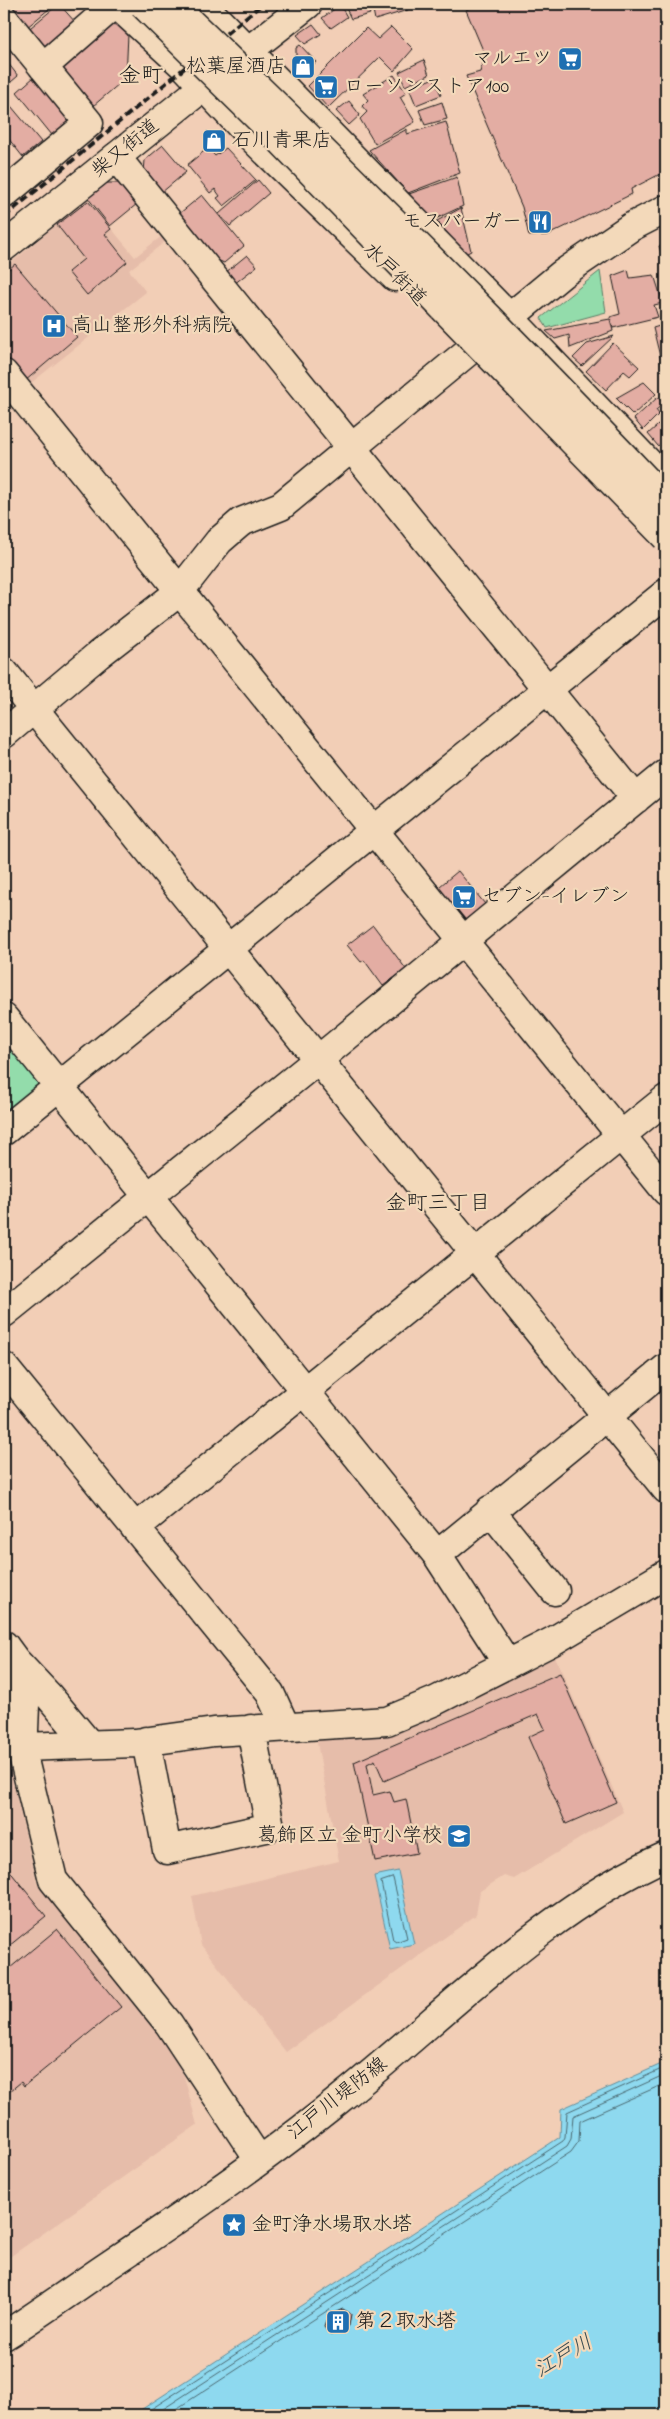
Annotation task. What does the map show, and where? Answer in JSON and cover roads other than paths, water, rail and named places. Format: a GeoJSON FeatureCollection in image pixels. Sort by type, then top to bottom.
{"type":"FeatureCollection","features":[{"type":"Feature","properties":{"kind":"main road"},"geometry":{"type":"LineString","coordinates":[[43,67],[116,4]]}},
{"type":"Feature","properties":{"kind":"main road","name":"水戸街道"},"geometry":{"type":"LineString","coordinates":[[116,4],[204,87],[250,136],[334,215],[666,552]]}},
{"type":"Feature","properties":{"kind":"main road","name":"水戸街道"},"geometry":{"type":"LineString","coordinates":[[143,4],[273,132],[666,537]]}},
{"type":"Feature","properties":{"kind":"main road","name":"水戸街道"},"geometry":{"type":"LineString","coordinates":[[171,4],[300,128],[544,372],[666,501]]}},
{"type":"Feature","properties":{"kind":"main road"},"geometry":{"type":"LineString","coordinates":[[202,4],[509,317],[666,481]]}},
{"type":"Feature","properties":{"kind":"main road","name":"柴又街道"},"geometry":{"type":"LineString","coordinates":[[4,247],[308,4]]}},
{"type":"Feature","properties":{"kind":"main road"},"geometry":{"type":"LineString","coordinates":[[4,19],[89,123],[4,194]]}},
{"type":"Feature","properties":{"kind":"main road"},"geometry":{"type":"LineString","coordinates":[[116,157],[636,799]]}},
{"type":"Feature","properties":{"kind":"main road"},"geometry":{"type":"LineString","coordinates":[[4,734],[98,655],[179,592],[219,541],[241,522],[281,506],[353,449],[509,317],[591,252],[631,227],[666,209]]}},
{"type":"Feature","properties":{"kind":"main road"},"geometry":{"type":"LineString","coordinates":[[4,374],[666,1191]]}},
{"type":"Feature","properties":{"kind":"main road"},"geometry":{"type":"LineString","coordinates":[[4,1131],[375,832],[666,593]]}},
{"type":"Feature","properties":{"kind":"main road"},"geometry":{"type":"LineString","coordinates":[[4,672],[227,950],[319,1059],[666,1489]]}},
{"type":"Feature","properties":{"kind":"main road"},"geometry":{"type":"LineString","coordinates":[[4,1313],[146,1196],[319,1059],[666,774]]}},
{"type":"Feature","properties":{"kind":"main road"},"geometry":{"type":"LineString","coordinates":[[4,1018],[437,1555],[507,1663]]}},
{"type":"Feature","properties":{"kind":"main road"},"geometry":{"type":"LineString","coordinates":[[135,1528],[666,1099]]}},
{"type":"Feature","properties":{"kind":"main road"},"geometry":{"type":"LineString","coordinates":[[4,1367],[270,1693],[285,1726]]}},
{"type":"Feature","properties":{"kind":"main road"},"geometry":{"type":"LineString","coordinates":[[437,1555],[666,1368]]}},
{"type":"Feature","properties":{"kind":"main road"},"geometry":{"type":"LineString","coordinates":[[490,1510],[555,1591]]}},
{"type":"Feature","properties":{"kind":"main road"},"geometry":{"type":"LineString","coordinates":[[23,1747],[146,1741],[251,1728],[387,1721],[435,1701],[553,1641],[666,1574]]}},
{"type":"Feature","properties":{"kind":"main road"},"geometry":{"type":"LineString","coordinates":[[10,1652],[89,1744]]}},
{"type":"Feature","properties":{"kind":"main road"},"geometry":{"type":"LineString","coordinates":[[10,1652],[25,1704],[23,1756],[53,1880],[169,2024],[259,2160]]}},
{"type":"Feature","properties":{"kind":"main road"},"geometry":{"type":"LineString","coordinates":[[146,1741],[167,1850],[270,1827],[251,1728]]}},
{"type":"Feature","properties":{"kind":"main road","name":"江戸川堤防線"},"geometry":{"type":"LineString","coordinates":[[4,2336],[177,2220],[339,2100],[462,1996],[541,1933],[601,1891],[666,1856]]}},
{"type":"Feature","properties":{"kind":"water"},"geometry":{"type":"Polygon","coordinates":[[[398,1871],[414,1944],[390,1949],[374,1876],[398,1871]]]}},
{"type":"Feature","properties":{"kind":"water","name":"江戸川"},"geometry":{"type":"Polygon","coordinates":[[[666,2062],[666,2415],[133,2415],[560,2137],[561,2109],[666,2062]]]}},
{"type":"Feature","properties":{"kind":"railway"},"geometry":{"type":"LineString","coordinates":[[4,217],[262,4]]}},
{"type":"Feature","properties":{"kind":"place","name":"マルエツ"},"geometry":{"type":"Point","coordinates":[570,59]}},
{"type":"Feature","properties":{"kind":"place","name":"松葉屋酒店"},"geometry":{"type":"Point","coordinates":[303,67]}},
{"type":"Feature","properties":{"kind":"place","name":"ローソンストア100"},"geometry":{"type":"Point","coordinates":[326,87]}},
{"type":"Feature","properties":{"kind":"place","name":"石川青果店"},"geometry":{"type":"Point","coordinates":[214,141]}},
{"type":"Feature","properties":{"kind":"place","name":"モスバーガー"},"geometry":{"type":"Point","coordinates":[540,222]}},
{"type":"Feature","properties":{"kind":"place","name":"高山整形外科病院"},"geometry":{"type":"Point","coordinates":[54,326]}},
{"type":"Feature","properties":{"kind":"place","name":"セブン-イレブン"},"geometry":{"type":"Point","coordinates":[464,897]}},
{"type":"Feature","properties":{"kind":"place","name":"葛飾区立 金町小学校"},"geometry":{"type":"Point","coordinates":[459,1836]}},
{"type":"Feature","properties":{"kind":"place","name":"金町浄水場取水塔"},"geometry":{"type":"Point","coordinates":[234,2225]}},
{"type":"Feature","properties":{"kind":"place","name":"第２取水塔"},"geometry":{"type":"Point","coordinates":[338,2322]}},
{"type":"Feature","properties":{"kind":"district","name":"金町"},"geometry":{"type":"Point","coordinates":[141,77]}},
{"type":"Feature","properties":{"kind":"district","name":"金町三丁目"},"geometry":{"type":"Point","coordinates":[438,1204]}}]}
